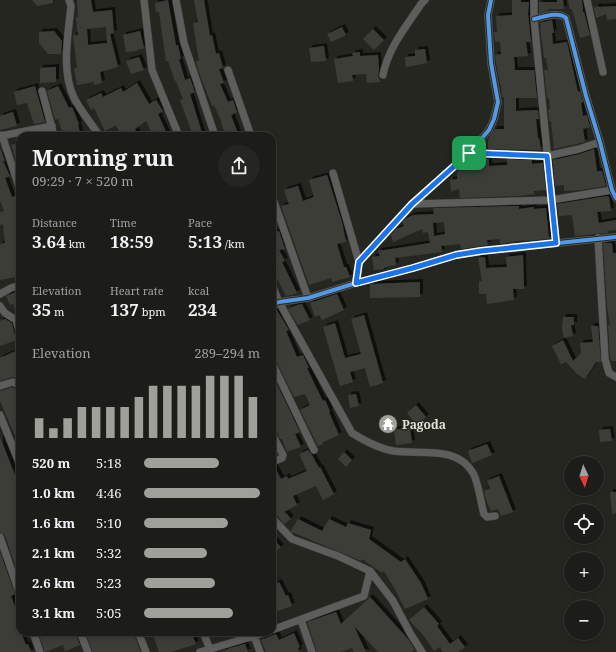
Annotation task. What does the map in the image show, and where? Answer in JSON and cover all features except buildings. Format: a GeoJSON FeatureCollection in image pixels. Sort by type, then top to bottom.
{"type":"FeatureCollection","features":[{"type":"Feature","properties":{"kind":"street"},"geometry":{"type":"LineString","coordinates":[[69,0],[71,6],[66,49],[70,88],[78,105],[97,132]]}},
{"type":"Feature","properties":{"kind":"street"},"geometry":{"type":"LineString","coordinates":[[144,0],[152,70],[177,132]]}},
{"type":"Feature","properties":{"kind":"street"},"geometry":{"type":"LineString","coordinates":[[176,0],[184,43],[214,132]]}},
{"type":"Feature","properties":{"kind":"street"},"geometry":{"type":"LineString","coordinates":[[383,75],[385,65],[395,43],[425,0]]}},
{"type":"Feature","properties":{"kind":"street"},"geometry":{"type":"LineString","coordinates":[[359,262],[412,204],[469,153],[489,130],[494,119],[498,102],[491,64],[488,14],[490,0]]}},
{"type":"Feature","properties":{"kind":"street"},"geometry":{"type":"LineString","coordinates":[[534,0],[534,19],[556,243]]}},
{"type":"Feature","properties":{"kind":"street"},"geometry":{"type":"LineString","coordinates":[[587,0],[603,72]]}},
{"type":"Feature","properties":{"kind":"street"},"geometry":{"type":"LineString","coordinates":[[534,19],[558,15],[566,18],[612,190],[616,198]]}},
{"type":"Feature","properties":{"kind":"street"},"geometry":{"type":"LineString","coordinates":[[228,70],[250,132]]}},
{"type":"Feature","properties":{"kind":"street"},"geometry":{"type":"LineString","coordinates":[[42,91],[53,132]]}},
{"type":"Feature","properties":{"kind":"street"},"geometry":{"type":"LineString","coordinates":[[21,132],[52,126]]}},
{"type":"Feature","properties":{"kind":"street"},"geometry":{"type":"LineString","coordinates":[[16,133],[1,136],[16,179]]}},
{"type":"Feature","properties":{"kind":"street"},"geometry":{"type":"LineString","coordinates":[[469,153],[547,156],[579,150],[600,142]]}},
{"type":"Feature","properties":{"kind":"street"},"geometry":{"type":"LineString","coordinates":[[333,173],[359,262],[356,283]]}},
{"type":"Feature","properties":{"kind":"street"},"geometry":{"type":"LineString","coordinates":[[412,204],[551,200],[612,190]]}},
{"type":"Feature","properties":{"kind":"street"},"geometry":{"type":"LineString","coordinates":[[276,207],[308,298]]}},
{"type":"Feature","properties":{"kind":"street"},"geometry":{"type":"LineString","coordinates":[[276,303],[308,298],[456,255],[616,237]]}},
{"type":"Feature","properties":{"kind":"street"},"geometry":{"type":"LineString","coordinates":[[598,238],[605,358],[609,373],[616,377]]}},
{"type":"Feature","properties":{"kind":"street"},"geometry":{"type":"LineString","coordinates":[[0,294],[16,286]]}},
{"type":"Feature","properties":{"kind":"street"},"geometry":{"type":"LineString","coordinates":[[276,305],[352,433],[369,443],[393,451],[441,452],[458,459],[466,464],[474,473],[484,514],[487,517],[495,516]]}},
{"type":"Feature","properties":{"kind":"street"},"geometry":{"type":"LineString","coordinates":[[0,306],[3,314],[16,320]]}},
{"type":"Feature","properties":{"kind":"street"},"geometry":{"type":"LineString","coordinates":[[276,372],[314,450]]}},
{"type":"Feature","properties":{"kind":"street"},"geometry":{"type":"LineString","coordinates":[[0,386],[13,382],[16,384]]}},
{"type":"Feature","properties":{"kind":"street"},"geometry":{"type":"LineString","coordinates":[[0,415],[16,455]]}},
{"type":"Feature","properties":{"kind":"street"},"geometry":{"type":"LineString","coordinates":[[276,442],[283,455],[282,458],[276,460]]}},
{"type":"Feature","properties":{"kind":"street"},"geometry":{"type":"LineString","coordinates":[[276,522],[292,539],[338,556],[370,571],[393,601],[422,652]]}},
{"type":"Feature","properties":{"kind":"street"},"geometry":{"type":"LineString","coordinates":[[0,537],[16,583]]}},
{"type":"Feature","properties":{"kind":"street"},"geometry":{"type":"LineString","coordinates":[[276,629],[364,596],[370,571]]}},
{"type":"Feature","properties":{"kind":"street"},"geometry":{"type":"LineString","coordinates":[[301,620],[312,652]]}},
{"type":"Feature","properties":{"kind":"street"},"geometry":{"type":"LineString","coordinates":[[34,636],[40,652]]}},
{"type":"Feature","properties":{"kind":"street"},"geometry":{"type":"LineString","coordinates":[[82,636],[88,652]]}},
{"type":"Feature","properties":{"kind":"street"},"geometry":{"type":"LineString","coordinates":[[140,636],[146,652]]}},
{"type":"Feature","properties":{"kind":"street"},"geometry":{"type":"LineString","coordinates":[[205,636],[211,650]]}},
{"type":"Feature","properties":{"kind":"street"},"geometry":{"type":"LineString","coordinates":[[200,652],[211,650],[248,636]]}},
{"type":"Feature","properties":{"kind":"street"},"geometry":{"type":"LineString","coordinates":[[254,636],[260,652]]}},
{"type":"Feature","properties":{"kind":"cycle path"},"geometry":{"type":"LineString","coordinates":[[356,283],[359,262],[412,204],[469,153],[489,130],[494,119],[498,102],[491,63],[488,15],[491,0]]}},
{"type":"Feature","properties":{"kind":"cycle path"},"geometry":{"type":"LineString","coordinates":[[534,19],[555,15],[566,18],[612,190],[616,198]]}},
{"type":"Feature","properties":{"kind":"cycle path"},"geometry":{"type":"LineString","coordinates":[[276,303],[308,298],[456,255],[616,237]]}},
{"type":"Feature","properties":{"kind":"place","name":"Pagoda"},"geometry":{"type":"Point","coordinates":[388,424]}},
{"type":"Feature","properties":{"kind":"route"},"geometry":{"type":"LineString","coordinates":[[469,153],[547,156],[556,243],[456,255],[356,283],[359,262],[412,204],[469,153]]}}]}
